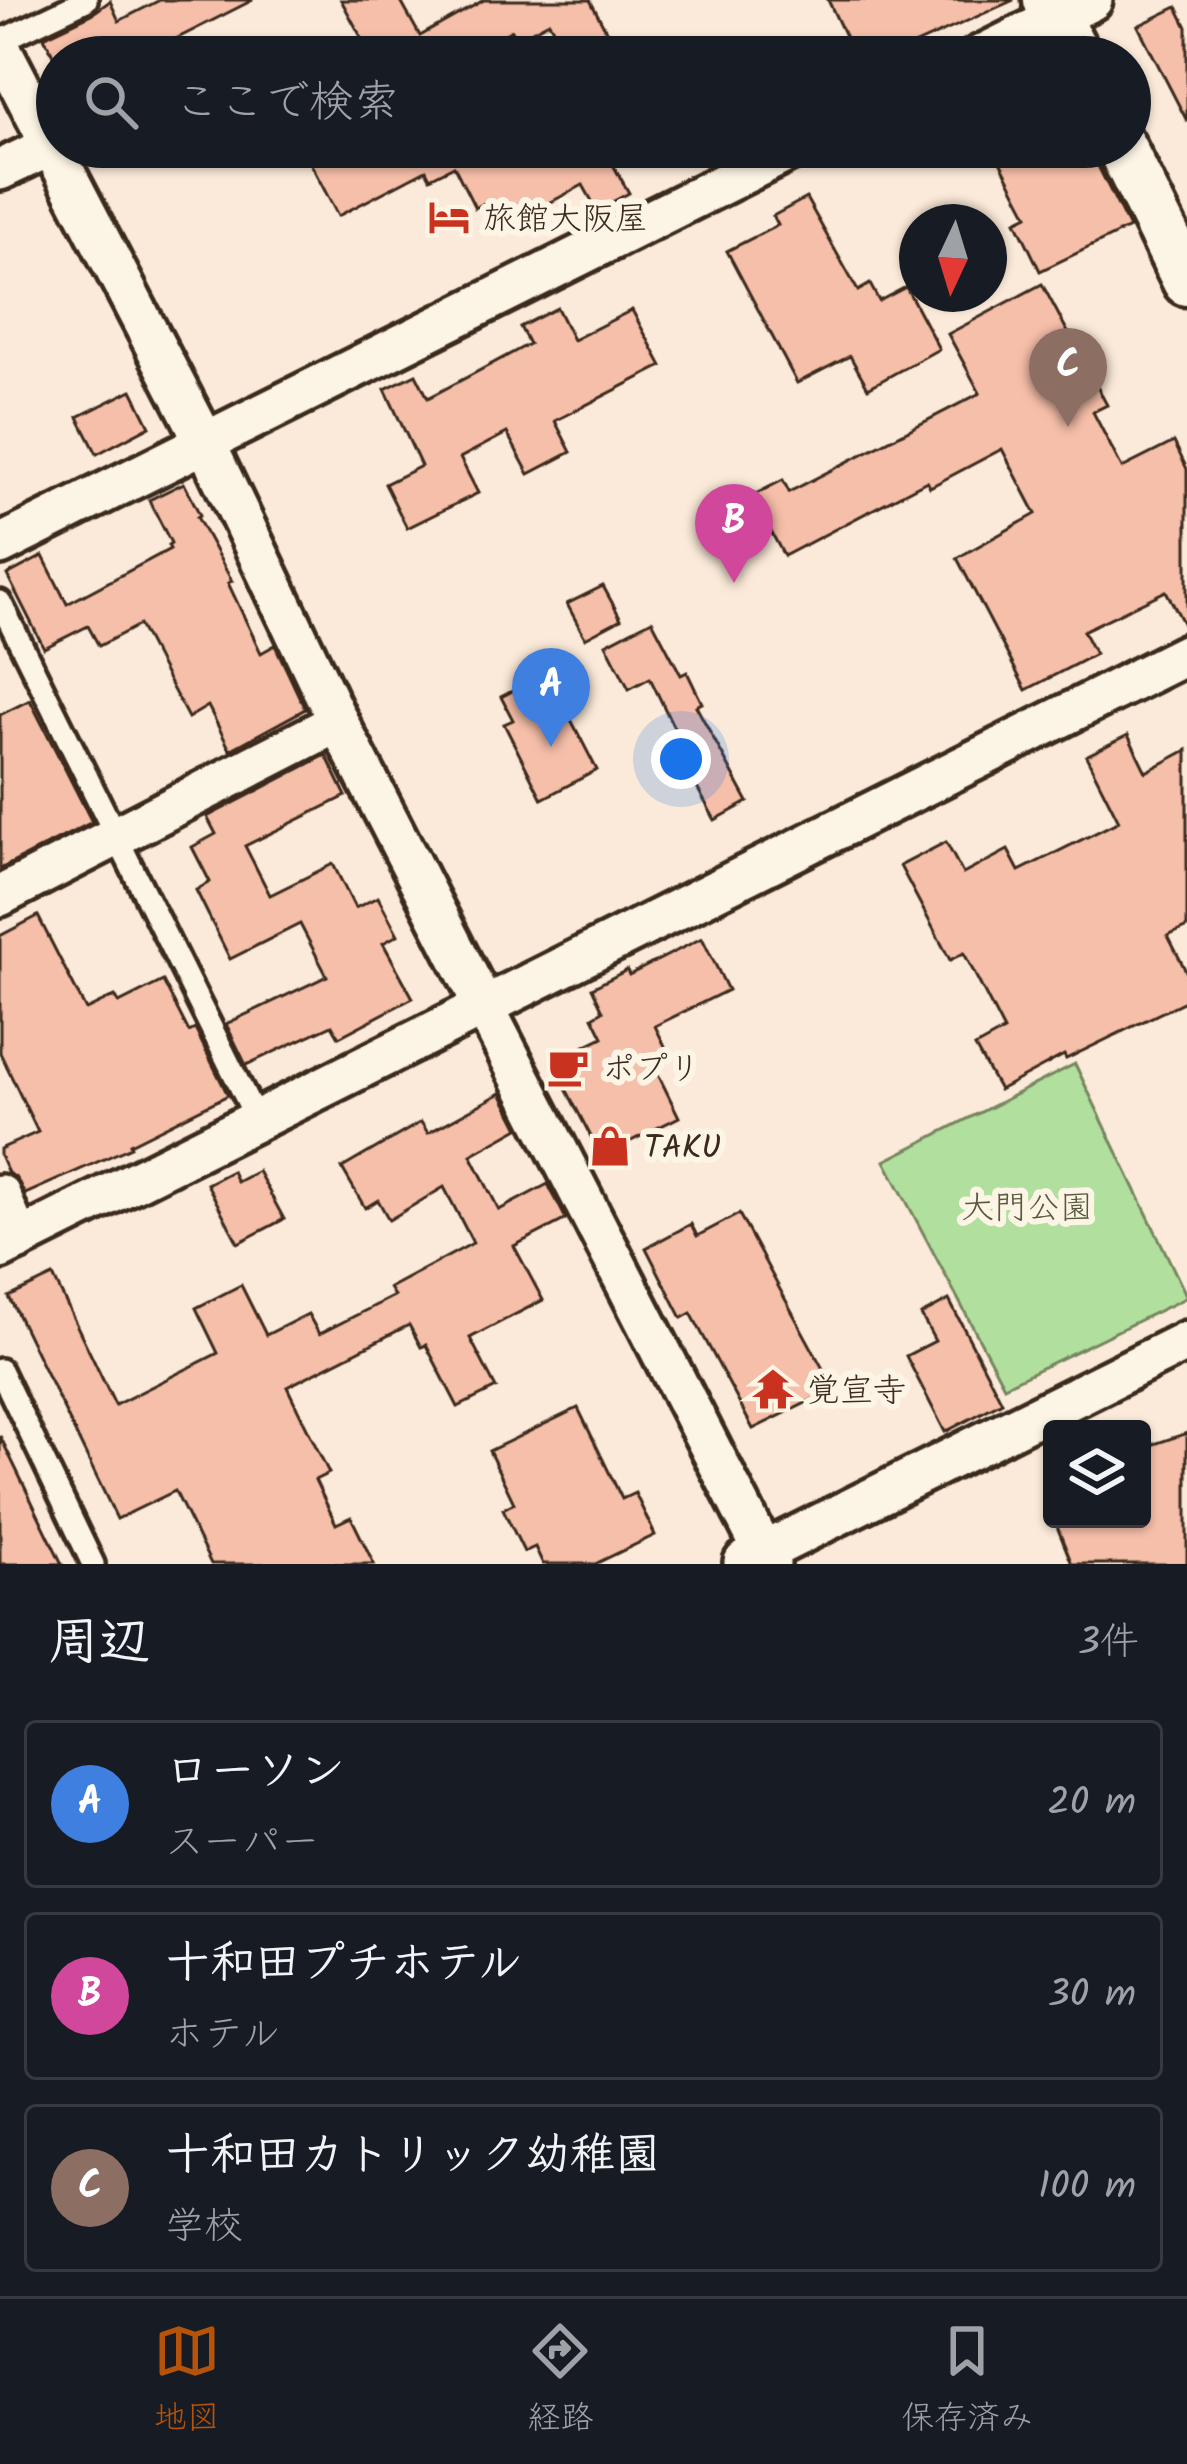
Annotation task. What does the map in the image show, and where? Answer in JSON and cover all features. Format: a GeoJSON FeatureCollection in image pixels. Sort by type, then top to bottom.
{"type":"FeatureCollection","features":[{"type":"Feature","properties":{"kind":"street"},"geometry":{"type":"LineString","coordinates":[[1028,36],[1068,19]]}},
{"type":"Feature","properties":{"kind":"street"},"geometry":{"type":"LineString","coordinates":[[0,44],[36,114]]}},
{"type":"Feature","properties":{"kind":"street"},"geometry":{"type":"LineString","coordinates":[[0,170],[36,153]]}},
{"type":"Feature","properties":{"kind":"street"},"geometry":{"type":"LineString","coordinates":[[64,168],[205,442],[338,722],[485,1004],[758,1560],[1187,1341]]}},
{"type":"Feature","properties":{"kind":"street"},"geometry":{"type":"LineString","coordinates":[[0,545],[755,168]]}},
{"type":"Feature","properties":{"kind":"street"},"geometry":{"type":"LineString","coordinates":[[1130,168],[1187,281]]}},
{"type":"Feature","properties":{"kind":"street"},"geometry":{"type":"LineString","coordinates":[[0,1195],[10,1245],[1187,654]]}},
{"type":"Feature","properties":{"kind":"street"},"geometry":{"type":"LineString","coordinates":[[0,896],[338,722]]}},
{"type":"Feature","properties":{"kind":"lane"},"geometry":{"type":"LineString","coordinates":[[0,44],[86,0]]}},
{"type":"Feature","properties":{"kind":"lane"},"geometry":{"type":"LineString","coordinates":[[0,602],[256,1120]]}},
{"type":"Feature","properties":{"kind":"lane"},"geometry":{"type":"LineString","coordinates":[[0,1370],[93,1564]]}},
{"type":"Feature","properties":{"kind":"green space","name":"大門公園"},"geometry":{"type":"Polygon","coordinates":[[[1075,1064],[1187,1297],[1004,1386],[885,1161],[1075,1064]]]}},
{"type":"Feature","properties":{"kind":"building"},"geometry":{"type":"Polygon","coordinates":[[[160,0],[253,0],[182,36],[46,36],[110,1],[119,21],[160,0]]]}},
{"type":"Feature","properties":{"kind":"building"},"geometry":{"type":"Polygon","coordinates":[[[341,0],[400,0],[420,36],[361,36],[341,0]]]}},
{"type":"Feature","properties":{"kind":"building"},"geometry":{"type":"Polygon","coordinates":[[[484,0],[590,0],[609,36],[557,36],[549,22],[523,36],[512,30],[502,36],[420,36],[484,0]]]}},
{"type":"Feature","properties":{"kind":"building"},"geometry":{"type":"Polygon","coordinates":[[[828,0],[1014,0],[934,36],[845,36],[828,0]]]}},
{"type":"Feature","properties":{"kind":"building"},"geometry":{"type":"Polygon","coordinates":[[[1177,7],[1187,27],[1187,121],[1151,51],[1151,36],[1143,36],[1138,26],[1177,7]]]}},
{"type":"Feature","properties":{"kind":"building"},"geometry":{"type":"Polygon","coordinates":[[[313,168],[450,168],[430,178],[426,170],[338,216],[313,168]]]}},
{"type":"Feature","properties":{"kind":"building"},"geometry":{"type":"Polygon","coordinates":[[[455,168],[615,168],[629,193],[597,210],[583,185],[504,227],[490,200],[475,208],[455,168]]]}},
{"type":"Feature","properties":{"kind":"building"},"geometry":{"type":"Polygon","coordinates":[[[1003,168],[1099,168],[1129,228],[1040,271],[1016,221],[1028,215],[1003,168]]]}},
{"type":"Feature","properties":{"kind":"building"},"geometry":{"type":"Polygon","coordinates":[[[806,198],[858,291],[870,284],[879,301],[899,291],[899,312],[919,312],[939,349],[868,388],[850,356],[797,383],[727,251],[778,225],[773,216],[806,198]]]}},
{"type":"Feature","properties":{"kind":"building"},"geometry":{"type":"Polygon","coordinates":[[[1042,284],[1107,405],[1093,412],[1122,468],[1174,442],[1187,469],[1187,630],[1166,591],[1083,631],[1095,654],[1026,690],[957,558],[1036,514],[1002,449],[930,487],[927,481],[784,556],[752,496],[783,480],[789,492],[980,393],[948,334],[989,312],[1007,312],[1007,303],[1042,284]]]}},
{"type":"Feature","properties":{"kind":"building"},"geometry":{"type":"Polygon","coordinates":[[[557,308],[573,340],[632,310],[662,366],[555,421],[571,452],[529,474],[507,433],[460,458],[478,493],[407,528],[385,484],[421,466],[385,389],[416,374],[428,398],[529,344],[520,327],[557,308]]]}},
{"type":"Feature","properties":{"kind":"building"},"geometry":{"type":"Polygon","coordinates":[[[132,390],[150,426],[97,454],[78,417],[132,390]]]}},
{"type":"Feature","properties":{"kind":"building"},"geometry":{"type":"Polygon","coordinates":[[[184,483],[261,653],[275,645],[305,709],[230,750],[208,706],[188,718],[139,625],[99,646],[88,626],[44,648],[7,575],[43,556],[67,604],[170,549],[149,500],[184,483]]]}},
{"type":"Feature","properties":{"kind":"building"},"geometry":{"type":"Polygon","coordinates":[[[603,586],[621,619],[585,638],[567,604],[603,586]]]}},
{"type":"Feature","properties":{"kind":"building"},"geometry":{"type":"Polygon","coordinates":[[[652,620],[681,675],[687,672],[702,703],[696,706],[748,802],[715,820],[686,768],[692,765],[650,678],[629,689],[606,644],[652,620]]]}},
{"type":"Feature","properties":{"kind":"building"},"geometry":{"type":"Polygon","coordinates":[[[547,673],[597,770],[542,799],[504,724],[513,720],[501,697],[547,673]]]}},
{"type":"Feature","properties":{"kind":"building"},"geometry":{"type":"Polygon","coordinates":[[[30,700],[92,822],[0,869],[0,715],[30,700]]]}},
{"type":"Feature","properties":{"kind":"building"},"geometry":{"type":"Polygon","coordinates":[[[1128,735],[1146,772],[1187,750],[1187,927],[1168,936],[1187,973],[1187,1000],[999,1090],[975,1047],[1004,1031],[964,953],[950,960],[900,866],[946,842],[963,874],[1008,850],[1019,871],[1119,821],[1086,756],[1128,735]]]}},
{"type":"Feature","properties":{"kind":"building"},"geometry":{"type":"Polygon","coordinates":[[[326,755],[346,796],[245,846],[270,895],[333,864],[355,908],[378,897],[398,935],[383,943],[413,998],[339,1037],[332,1025],[246,1065],[226,1024],[327,976],[300,924],[230,959],[196,890],[210,882],[192,847],[216,834],[207,817],[326,755]]]}},
{"type":"Feature","properties":{"kind":"building"},"geometry":{"type":"Polygon","coordinates":[[[38,916],[86,1010],[115,996],[119,1003],[163,981],[189,1032],[195,1029],[228,1095],[131,1147],[25,1194],[0,1155],[0,1149],[38,1132],[0,1053],[0,936],[38,916]]]}},
{"type":"Feature","properties":{"kind":"building"},"geometry":{"type":"Polygon","coordinates":[[[702,938],[728,990],[655,1026],[667,1050],[650,1058],[679,1117],[601,1156],[552,1062],[603,1037],[593,1017],[603,1011],[592,988],[702,938]]]}},
{"type":"Feature","properties":{"kind":"building"},"geometry":{"type":"Polygon","coordinates":[[[501,1093],[519,1128],[471,1155],[499,1210],[548,1184],[566,1219],[514,1246],[543,1300],[470,1338],[496,1388],[458,1407],[426,1345],[421,1347],[409,1325],[287,1387],[329,1473],[315,1480],[336,1524],[351,1517],[374,1564],[211,1564],[175,1491],[117,1519],[9,1297],[53,1276],[115,1405],[218,1353],[196,1308],[241,1285],[266,1335],[308,1314],[319,1334],[394,1296],[389,1288],[473,1243],[444,1187],[389,1220],[378,1200],[365,1208],[342,1168],[421,1122],[428,1133],[501,1093]]]}},
{"type":"Feature","properties":{"kind":"building"},"geometry":{"type":"Polygon","coordinates":[[[232,1171],[237,1182],[258,1171],[284,1219],[238,1243],[207,1184],[232,1171]]]}},
{"type":"Feature","properties":{"kind":"building"},"geometry":{"type":"Polygon","coordinates":[[[739,1214],[834,1389],[753,1429],[691,1313],[682,1318],[646,1248],[691,1224],[697,1236],[739,1214]]]}},
{"type":"Feature","properties":{"kind":"building"},"geometry":{"type":"Polygon","coordinates":[[[949,1300],[1002,1402],[945,1432],[906,1356],[935,1341],[921,1315],[949,1300]]]}},
{"type":"Feature","properties":{"kind":"building"},"geometry":{"type":"Polygon","coordinates":[[[578,1408],[622,1499],[635,1493],[655,1535],[595,1564],[543,1564],[535,1547],[524,1552],[503,1509],[514,1503],[489,1451],[578,1408]]]}},
{"type":"Feature","properties":{"kind":"building"},"geometry":{"type":"Polygon","coordinates":[[[1187,1433],[1187,1564],[1072,1564],[1058,1528],[1151,1528],[1151,1445],[1187,1433]]]}},
{"type":"Feature","properties":{"kind":"building"},"geometry":{"type":"Polygon","coordinates":[[[0,1436],[62,1564],[0,1564],[0,1436]]]}},
{"type":"Feature","properties":{"kind":"place","name":"旅館大阪屋"},"geometry":{"type":"Point","coordinates":[449,217]}},
{"type":"Feature","properties":{"kind":"place","name":"十和田カトリック幼稚園"},"geometry":{"type":"Point","coordinates":[1068,427]}},
{"type":"Feature","properties":{"kind":"place","name":"十和田プチホテル"},"geometry":{"type":"Point","coordinates":[734,583]}},
{"type":"Feature","properties":{"kind":"place","name":"ローソン"},"geometry":{"type":"Point","coordinates":[551,747]}},
{"type":"Feature","properties":{"kind":"place","name":"ポプリ"},"geometry":{"type":"Point","coordinates":[568,1067]}},
{"type":"Feature","properties":{"kind":"place","name":"TAKU"},"geometry":{"type":"Point","coordinates":[610,1146]}},
{"type":"Feature","properties":{"kind":"place","name":"覚宣寺"},"geometry":{"type":"Point","coordinates":[773,1389]}}]}
